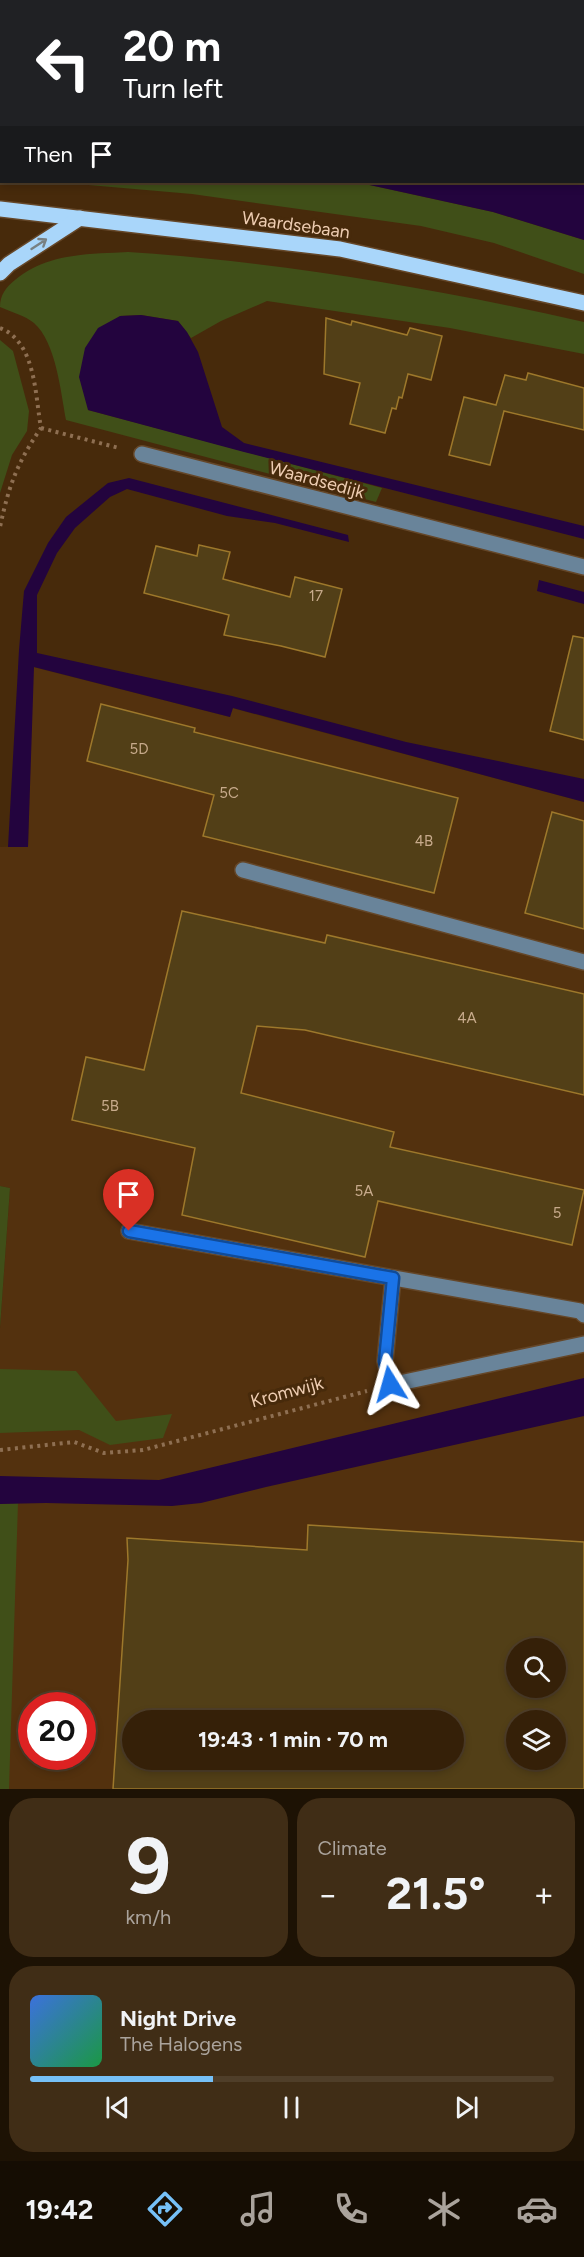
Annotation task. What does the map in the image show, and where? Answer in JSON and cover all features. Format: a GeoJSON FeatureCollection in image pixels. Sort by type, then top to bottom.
{"type":"FeatureCollection","features":[{"type":"Feature","properties":{"kind":"main road","name":"Waardsebaan"},"geometry":{"type":"LineString","coordinates":[[0,209],[340,249],[584,303]]}},
{"type":"Feature","properties":{"kind":"main road"},"geometry":{"type":"LineString","coordinates":[[0,273],[18,258],[80,218]]}},
{"type":"Feature","properties":{"kind":"street","name":"Waardsedijk"},"geometry":{"type":"LineString","coordinates":[[142,454],[584,567]]}},
{"type":"Feature","properties":{"kind":"street"},"geometry":{"type":"LineString","coordinates":[[243,870],[584,962]]}},
{"type":"Feature","properties":{"kind":"street"},"geometry":{"type":"LineString","coordinates":[[129,1231],[580,1311],[584,1315]]}},
{"type":"Feature","properties":{"kind":"street"},"geometry":{"type":"LineString","coordinates":[[393,1278],[385,1361],[390,1384],[584,1344]]}},
{"type":"Feature","properties":{"kind":"path"},"geometry":{"type":"LineString","coordinates":[[0,328],[18,339],[24,347],[30,365],[41,428],[22,455],[13,478],[0,527]]}},
{"type":"Feature","properties":{"kind":"path"},"geometry":{"type":"LineString","coordinates":[[41,428],[142,454]]}},
{"type":"Feature","properties":{"kind":"path","name":"Kromwijk"},"geometry":{"type":"LineString","coordinates":[[0,1450],[74,1442],[104,1453],[142,1450],[390,1384]]}},
{"type":"Feature","properties":{"kind":"shaded area"},"geometry":{"type":"Polygon","coordinates":[[[361,183],[584,183],[584,240],[493,212],[361,183]]]}},
{"type":"Feature","properties":{"kind":"shaded area"},"geometry":{"type":"Polygon","coordinates":[[[141,315],[178,321],[187,332],[198,352],[222,427],[244,443],[584,526],[584,539],[88,410],[79,377],[85,348],[98,328],[120,316],[141,315]]]}},
{"type":"Feature","properties":{"kind":"shaded area"},"geometry":{"type":"Polygon","coordinates":[[[129,478],[348,535],[349,542],[275,523],[227,516],[127,489],[110,497],[75,528],[57,553],[37,595],[37,653],[232,696],[406,742],[584,779],[584,802],[233,708],[230,717],[34,667],[28,847],[8,847],[24,591],[48,543],[66,517],[108,483],[129,478]]]}},
{"type":"Feature","properties":{"kind":"shaded area"},"geometry":{"type":"Polygon","coordinates":[[[539,580],[584,592],[584,604],[537,591],[539,580]]]}},
{"type":"Feature","properties":{"kind":"shaded area"},"geometry":{"type":"Polygon","coordinates":[[[33,667],[230,717],[232,708],[584,802],[584,1789],[0,1789],[0,1328],[10,1188],[0,1186],[0,847],[28,846],[33,667]]]}},
{"type":"Feature","properties":{"kind":"shaded area"},"geometry":{"type":"Polygon","coordinates":[[[584,1378],[584,1416],[201,1503],[172,1506],[0,1504],[0,1476],[159,1480],[584,1378]]]}},
{"type":"Feature","properties":{"kind":"green space"},"geometry":{"type":"Polygon","coordinates":[[[66,183],[361,183],[493,212],[584,240],[584,274],[494,243],[421,226],[192,194],[66,183]]]}},
{"type":"Feature","properties":{"kind":"green space"},"geometry":{"type":"Polygon","coordinates":[[[128,252],[243,262],[357,278],[471,298],[584,322],[584,354],[450,328],[267,301],[221,321],[191,338],[178,321],[141,315],[120,316],[88,410],[382,488],[376,502],[66,420],[56,368],[48,342],[34,323],[0,307],[2,295],[6,288],[27,271],[55,260],[98,253],[128,252]]]}},
{"type":"Feature","properties":{"kind":"green space"},"geometry":{"type":"Polygon","coordinates":[[[0,340],[13,351],[29,411],[27,431],[12,455],[0,493],[0,340]]]}},
{"type":"Feature","properties":{"kind":"green space"},"geometry":{"type":"Polygon","coordinates":[[[0,1186],[10,1188],[0,1328],[0,1186]]]}},
{"type":"Feature","properties":{"kind":"green space"},"geometry":{"type":"Polygon","coordinates":[[[0,1369],[76,1371],[116,1421],[172,1414],[163,1438],[110,1445],[79,1430],[0,1433],[0,1369]]]}},
{"type":"Feature","properties":{"kind":"green space"},"geometry":{"type":"Polygon","coordinates":[[[18,1503],[9,1789],[0,1789],[0,1504],[18,1503]]]}},
{"type":"Feature","properties":{"kind":"building"},"geometry":{"type":"Polygon","coordinates":[[[326,318],[351,325],[352,321],[407,335],[410,328],[442,336],[431,380],[408,374],[402,398],[399,397],[396,409],[392,408],[385,433],[350,424],[360,383],[324,374],[326,318]]]}},
{"type":"Feature","properties":{"kind":"building"},"geometry":{"type":"Polygon","coordinates":[[[528,373],[584,388],[584,430],[504,411],[490,465],[449,455],[464,397],[496,405],[505,375],[526,380],[528,373]]]}},
{"type":"Feature","properties":{"kind":"building"},"geometry":{"type":"Polygon","coordinates":[[[199,545],[230,552],[223,579],[290,597],[295,577],[342,589],[325,657],[224,635],[229,615],[144,593],[156,546],[197,556],[199,545]]]}},
{"type":"Feature","properties":{"kind":"building"},"geometry":{"type":"Polygon","coordinates":[[[573,636],[584,638],[584,740],[550,731],[573,636]]]}},
{"type":"Feature","properties":{"kind":"building"},"geometry":{"type":"Polygon","coordinates":[[[101,704],[195,728],[194,732],[458,798],[434,893],[203,836],[214,795],[87,761],[101,704]]]}},
{"type":"Feature","properties":{"kind":"building"},"geometry":{"type":"Polygon","coordinates":[[[552,812],[584,821],[584,929],[525,913],[552,812]]]}},
{"type":"Feature","properties":{"kind":"building"},"geometry":{"type":"Polygon","coordinates":[[[182,911],[325,943],[327,935],[584,994],[584,1095],[305,1030],[257,1026],[241,1093],[394,1132],[390,1147],[584,1190],[572,1245],[378,1201],[365,1257],[182,1215],[195,1148],[72,1120],[86,1057],[144,1070],[182,911]]]}},
{"type":"Feature","properties":{"kind":"building"},"geometry":{"type":"Polygon","coordinates":[[[308,1525],[584,1542],[584,1789],[113,1789],[128,1560],[127,1538],[307,1550],[308,1525]]]}},
{"type":"Feature","properties":{"kind":"route"},"geometry":{"type":"LineString","coordinates":[[129,1231],[393,1278],[385,1361],[390,1384]]}}]}
